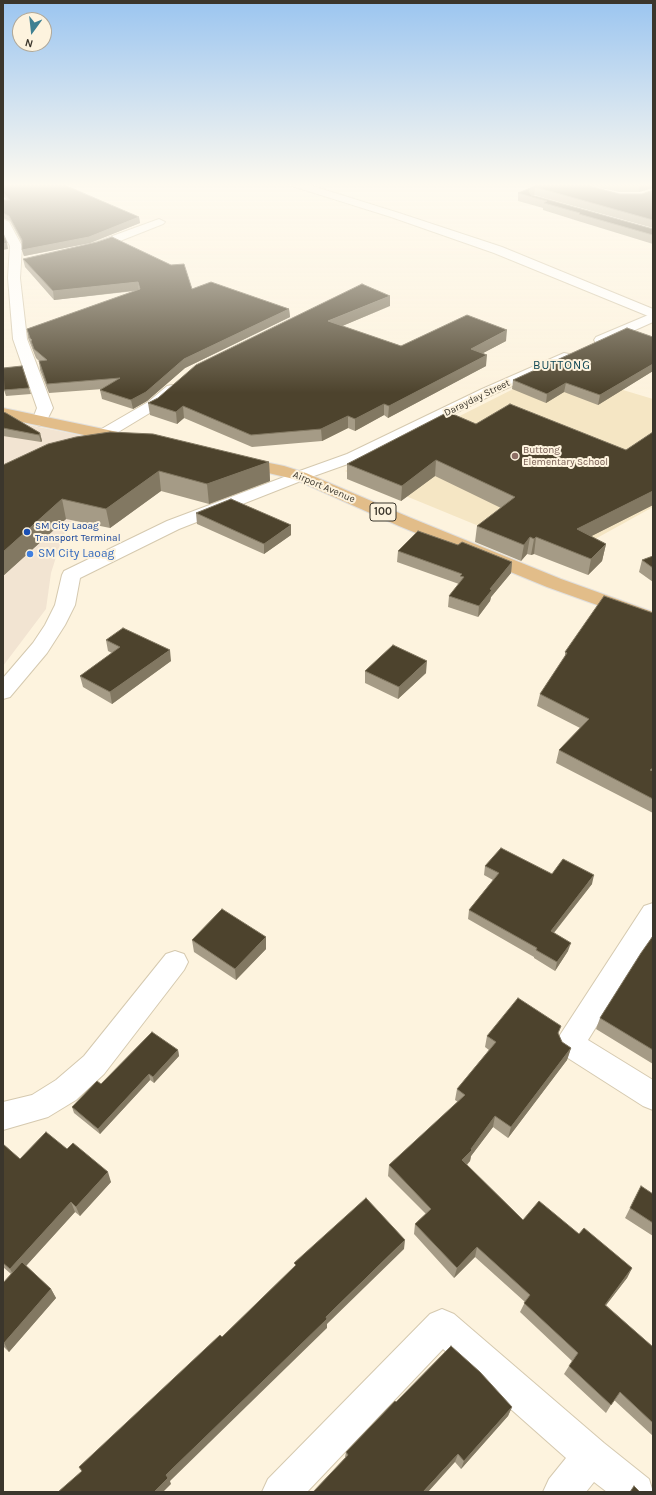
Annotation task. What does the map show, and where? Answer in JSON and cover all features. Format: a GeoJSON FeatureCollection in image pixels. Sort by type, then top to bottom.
{"type":"FeatureCollection","features":[{"type":"Feature","properties":{"kind":"main road"},"geometry":{"type":"LineString","coordinates":[[3,413],[150,443]]}},
{"type":"Feature","properties":{"kind":"main road","name":"Airport Avenue"},"geometry":{"type":"LineString","coordinates":[[226,459],[284,471],[300,476],[412,525],[554,583],[653,619]]}},
{"type":"Feature","properties":{"kind":"street"},"geometry":{"type":"LineString","coordinates":[[507,254],[653,316]]}},
{"type":"Feature","properties":{"kind":"street"},"geometry":{"type":"LineString","coordinates":[[14,262],[14,278],[20,339],[45,408],[40,421]]}},
{"type":"Feature","properties":{"kind":"street","name":"Darayday Street"},"geometry":{"type":"LineString","coordinates":[[3,692],[40,648],[55,625],[64,605],[71,575],[173,525],[353,457],[487,392],[653,316]]}},
{"type":"Feature","properties":{"kind":"street"},"geometry":{"type":"LineString","coordinates":[[104,434],[153,405],[185,377]]}},
{"type":"Feature","properties":{"kind":"street"},"geometry":{"type":"LineString","coordinates":[[653,913],[570,1044],[653,1096]]}},
{"type":"Feature","properties":{"kind":"street"},"geometry":{"type":"LineString","coordinates":[[3,1116],[38,1107],[66,1090],[88,1070],[175,962]]}},
{"type":"Feature","properties":{"kind":"street"},"geometry":{"type":"LineString","coordinates":[[281,1492],[442,1326],[591,1456],[636,1492]]}},
{"type":"Feature","properties":{"kind":"street"},"geometry":{"type":"LineString","coordinates":[[562,1492],[591,1456]]}},
{"type":"Feature","properties":{"kind":"shaded area","name":"Buttong Elementary School"},"geometry":{"type":"Polygon","coordinates":[[[553,369],[653,399],[653,507],[559,559],[345,471],[410,441],[553,369]]]}},
{"type":"Feature","properties":{"kind":"shaded area","name":"SM City Laoag"},"geometry":{"type":"Polygon","coordinates":[[[3,420],[150,449],[63,535],[51,573],[46,609],[3,666],[3,420]]]}},
{"type":"Feature","properties":{"kind":"building"},"geometry":{"type":"Polygon","coordinates":[[[46,254],[147,254],[171,265],[184,264],[192,289],[211,282],[289,309],[184,359],[146,392],[131,400],[100,390],[120,378],[47,384],[39,361],[47,360],[34,349],[27,329],[140,289],[138,282],[53,291],[23,259],[46,254]]]}},
{"type":"Feature","properties":{"kind":"building"},"geometry":{"type":"Polygon","coordinates":[[[362,284],[390,296],[328,321],[401,346],[467,315],[507,330],[471,349],[487,355],[389,406],[384,404],[355,419],[348,416],[321,429],[251,435],[183,406],[176,412],[148,403],[158,398],[196,365],[362,284]]]}},
{"type":"Feature","properties":{"kind":"building"},"geometry":{"type":"Polygon","coordinates":[[[627,328],[653,337],[653,364],[600,395],[566,383],[547,394],[513,380],[627,328]]]}},
{"type":"Feature","properties":{"kind":"building"},"geometry":{"type":"Polygon","coordinates":[[[22,366],[29,388],[4,390],[3,368],[22,366]]]}},
{"type":"Feature","properties":{"kind":"building","name":"Buttong Elementary School"},"geometry":{"type":"Polygon","coordinates":[[[510,404],[626,450],[653,432],[653,491],[577,529],[606,544],[591,559],[536,537],[534,539],[530,537],[524,545],[477,526],[515,497],[436,460],[402,486],[347,464],[448,412],[476,424],[510,404]]]}},
{"type":"Feature","properties":{"kind":"building"},"geometry":{"type":"Polygon","coordinates":[[[3,412],[40,433],[39,435],[3,428],[3,412]]]}},
{"type":"Feature","properties":{"kind":"building"},"geometry":{"type":"Polygon","coordinates":[[[110,432],[153,434],[269,462],[207,484],[159,471],[106,509],[62,499],[3,552],[3,465],[48,444],[76,437],[110,432]]]}},
{"type":"Feature","properties":{"kind":"building"},"geometry":{"type":"Polygon","coordinates":[[[231,499],[291,525],[264,544],[196,513],[231,499]]]}},
{"type":"Feature","properties":{"kind":"building"},"geometry":{"type":"Polygon","coordinates":[[[418,531],[458,545],[462,542],[512,562],[490,589],[492,590],[479,606],[449,596],[464,577],[460,576],[462,574],[398,551],[418,531]]]}},
{"type":"Feature","properties":{"kind":"building"},"geometry":{"type":"Polygon","coordinates":[[[653,556],[653,568],[642,560],[653,556]]]}},
{"type":"Feature","properties":{"kind":"building"},"geometry":{"type":"Polygon","coordinates":[[[604,596],[653,613],[653,768],[650,770],[653,771],[653,799],[559,750],[589,719],[540,694],[567,653],[565,652],[604,596]]]}},
{"type":"Feature","properties":{"kind":"building"},"geometry":{"type":"Polygon","coordinates":[[[123,628],[170,650],[110,692],[80,676],[120,647],[106,640],[123,628]]]}},
{"type":"Feature","properties":{"kind":"building"},"geometry":{"type":"Polygon","coordinates":[[[393,645],[427,661],[399,687],[365,671],[393,645]]]}},
{"type":"Feature","properties":{"kind":"building"},"geometry":{"type":"Polygon","coordinates":[[[501,848],[552,874],[563,859],[594,875],[551,931],[571,943],[557,962],[536,950],[537,948],[469,910],[499,873],[485,866],[501,848]]]}},
{"type":"Feature","properties":{"kind":"building"},"geometry":{"type":"Polygon","coordinates":[[[222,909],[266,937],[235,969],[192,940],[222,909]]]}},
{"type":"Feature","properties":{"kind":"building"},"geometry":{"type":"Polygon","coordinates":[[[653,936],[653,1050],[600,1018],[653,936]]]}},
{"type":"Feature","properties":{"kind":"building"},"geometry":{"type":"Polygon","coordinates":[[[518,998],[561,1026],[558,1033],[562,1042],[571,1048],[511,1127],[495,1116],[471,1149],[472,1150],[462,1160],[523,1220],[539,1201],[579,1234],[584,1228],[632,1268],[605,1305],[653,1347],[653,1423],[620,1392],[611,1405],[569,1366],[578,1353],[524,1303],[530,1295],[477,1247],[457,1268],[415,1224],[431,1209],[389,1165],[465,1095],[457,1089],[496,1042],[487,1036],[518,998]]]}},
{"type":"Feature","properties":{"kind":"building"},"geometry":{"type":"Polygon","coordinates":[[[152,1032],[178,1050],[153,1077],[149,1074],[98,1129],[72,1107],[97,1081],[101,1084],[152,1032]]]}},
{"type":"Feature","properties":{"kind":"building"},"geometry":{"type":"Polygon","coordinates":[[[46,1132],[67,1149],[73,1143],[108,1172],[76,1207],[71,1202],[10,1269],[3,1263],[3,1144],[20,1159],[46,1132]]]}},
{"type":"Feature","properties":{"kind":"building"},"geometry":{"type":"Polygon","coordinates":[[[641,1186],[653,1194],[653,1223],[630,1208],[641,1186]]]}},
{"type":"Feature","properties":{"kind":"building"},"geometry":{"type":"Polygon","coordinates":[[[366,1198],[405,1240],[326,1317],[327,1319],[166,1475],[168,1478],[154,1492],[58,1492],[82,1471],[79,1467],[220,1335],[222,1337],[296,1265],[294,1263],[366,1198]]]}},
{"type":"Feature","properties":{"kind":"building"},"geometry":{"type":"Polygon","coordinates":[[[22,1262],[51,1289],[3,1343],[3,1283],[22,1262]]]}},
{"type":"Feature","properties":{"kind":"building"},"geometry":{"type":"Polygon","coordinates":[[[451,1346],[480,1372],[512,1407],[464,1461],[458,1454],[423,1492],[313,1492],[348,1455],[346,1452],[451,1346]]]}},
{"type":"Feature","properties":{"kind":"building"},"geometry":{"type":"Polygon","coordinates":[[[634,1486],[640,1492],[630,1492],[634,1486]]]}},
{"type":"Feature","properties":{"kind":"place","name":"Buttong Elementary School"},"geometry":{"type":"Point","coordinates":[515,456]}},
{"type":"Feature","properties":{"kind":"place","name":"SM City Laoag Transport Terminal"},"geometry":{"type":"Point","coordinates":[27,532]}},
{"type":"Feature","properties":{"kind":"place","name":"SM City Laoag"},"geometry":{"type":"Point","coordinates":[30,554]}},
{"type":"Feature","properties":{"kind":"district","name":"BUTTONG"},"geometry":{"type":"Point","coordinates":[562,366]}}]}
